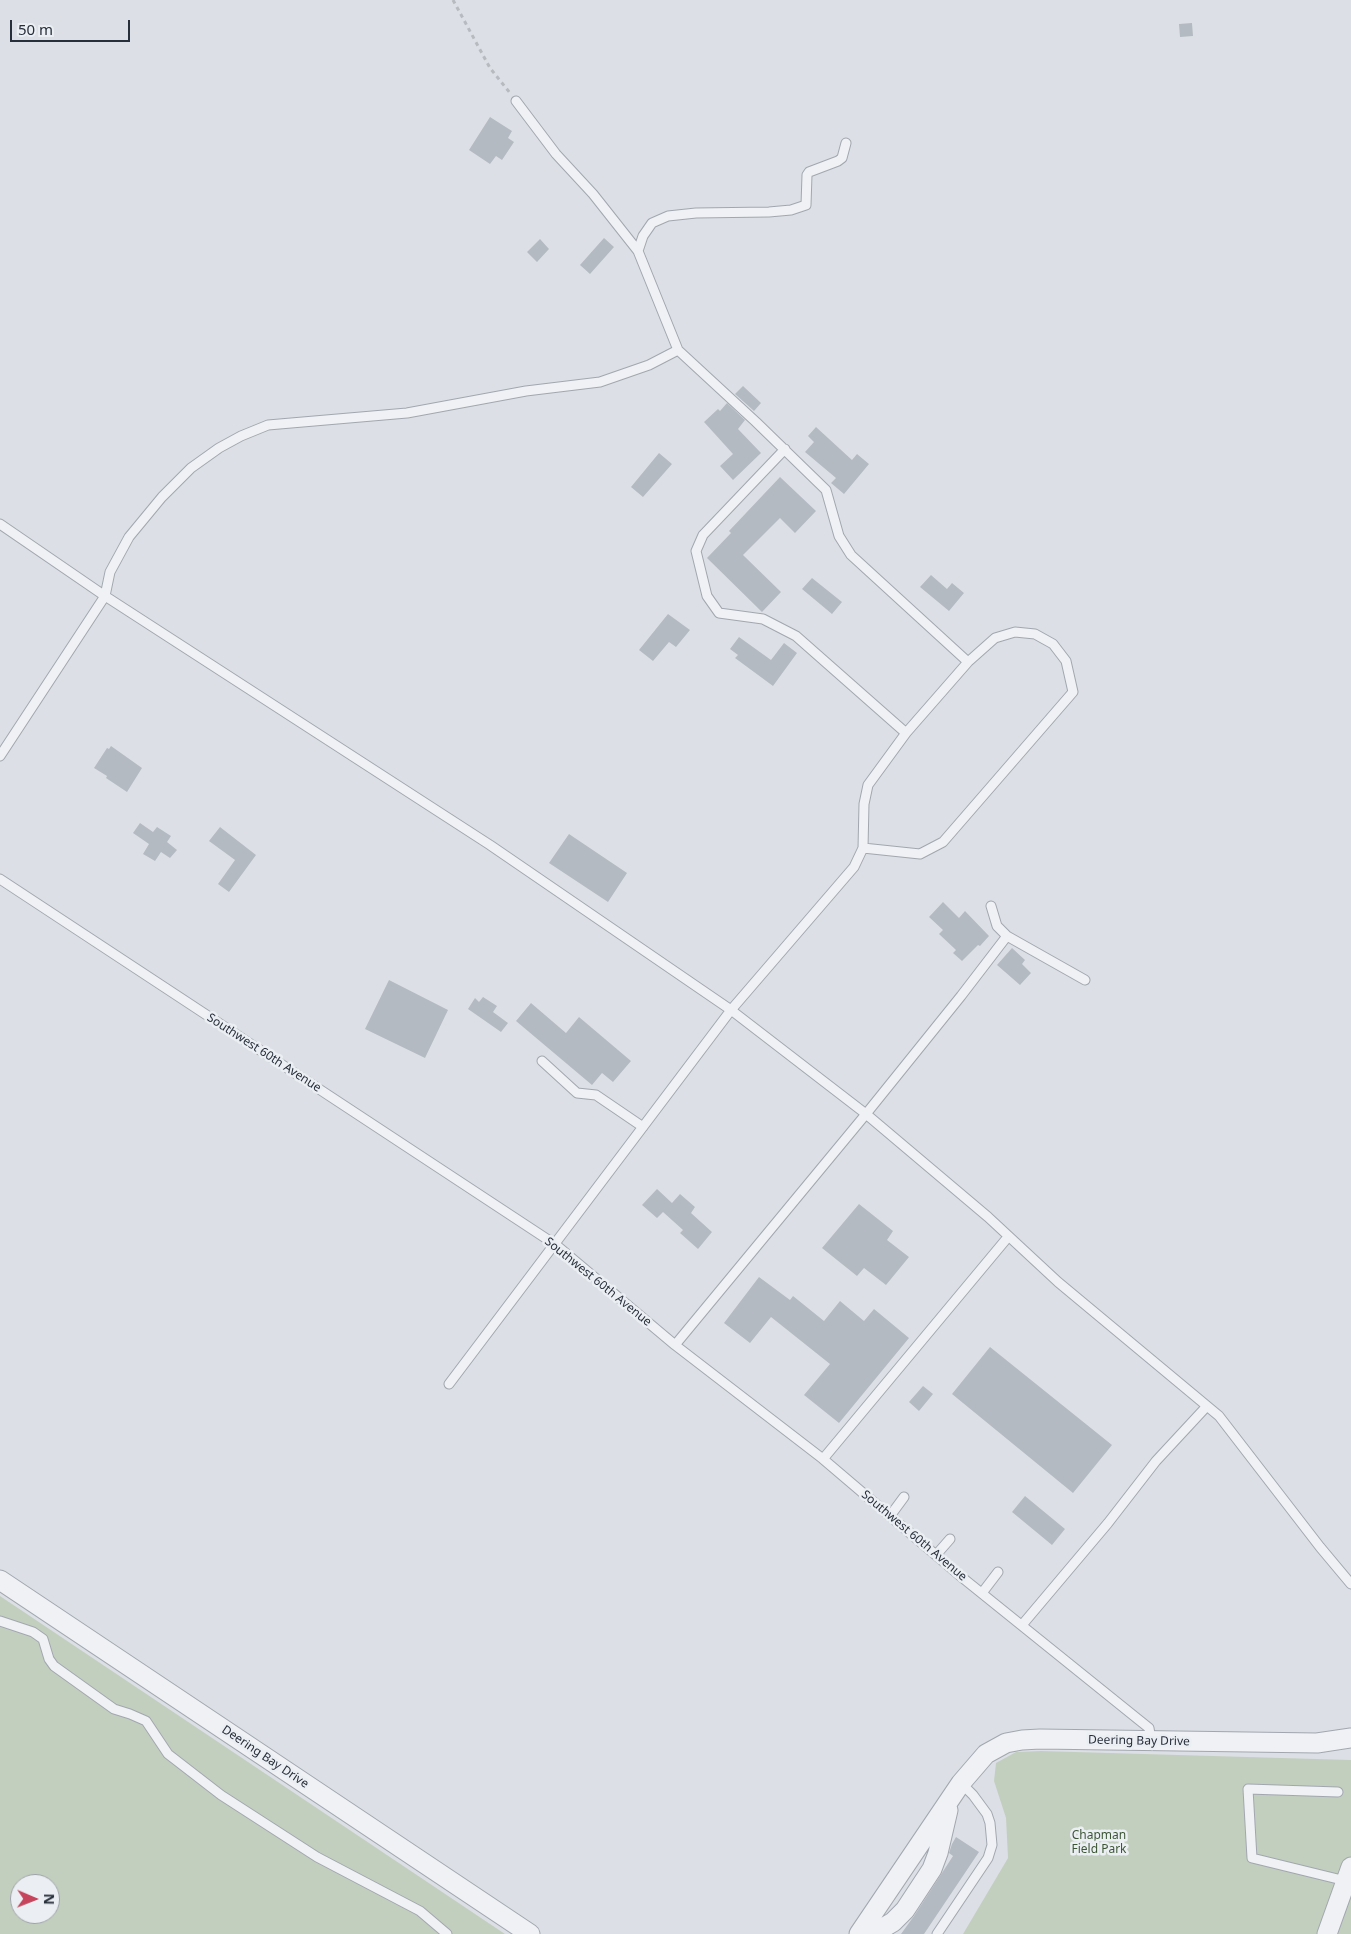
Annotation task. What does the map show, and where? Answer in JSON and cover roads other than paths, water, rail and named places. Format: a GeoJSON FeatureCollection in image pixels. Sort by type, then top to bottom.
{"type":"FeatureCollection","features":[{"type":"Feature","properties":{"kind":"street","name":"Deering Bay Drive"},"geometry":{"type":"LineString","coordinates":[[0,1580],[530,1934]]}},
{"type":"Feature","properties":{"kind":"street","name":"Deering Bay Drive"},"geometry":{"type":"LineString","coordinates":[[859,1934],[961,1783],[986,1754],[999,1746],[1014,1741],[1040,1739],[1309,1743],[1351,1738]]}},
{"type":"Feature","properties":{"kind":"street","name":"Deering Bay Drive"},"geometry":{"type":"LineString","coordinates":[[873,1934],[893,1922],[905,1910],[932,1869],[938,1853],[951,1799]]}},
{"type":"Feature","properties":{"kind":"street"},"geometry":{"type":"LineString","coordinates":[[1328,1934],[1348,1874]]}},
{"type":"Feature","properties":{"kind":"lane"},"geometry":{"type":"LineString","coordinates":[[516,101],[556,154],[593,194],[638,251],[678,350],[785,449],[826,490],[840,536],[851,555],[968,662]]}},
{"type":"Feature","properties":{"kind":"lane"},"geometry":{"type":"LineString","coordinates":[[638,251],[643,236],[652,223],[668,216],[696,213],[784,211],[806,205],[807,175],[809,172],[842,158],[846,143]]}},
{"type":"Feature","properties":{"kind":"lane"},"geometry":{"type":"LineString","coordinates":[[0,756],[105,596],[110,572],[129,537],[162,497],[191,468],[241,436],[268,425],[407,413],[526,391],[600,382],[649,365],[678,350]]}},
{"type":"Feature","properties":{"kind":"lane"},"geometry":{"type":"LineString","coordinates":[[785,449],[703,535],[696,551],[707,596],[719,613],[763,619],[796,636],[906,733]]}},
{"type":"Feature","properties":{"kind":"lane"},"geometry":{"type":"LineString","coordinates":[[0,524],[105,596],[490,845],[731,1010],[866,1114],[988,1217],[1058,1282],[1219,1416],[1320,1547],[1351,1584]]}},
{"type":"Feature","properties":{"kind":"lane"},"geometry":{"type":"LineString","coordinates":[[449,1384],[556,1245],[731,1010],[854,867],[862,848],[863,811],[868,785],[906,733],[968,662],[995,638],[1015,632],[1035,634],[1053,644],[1066,661],[1072,692],[943,842],[920,854],[862,848]]}},
{"type":"Feature","properties":{"kind":"lane","name":"Southwest 60th Avenue"},"geometry":{"type":"LineString","coordinates":[[0,879],[556,1245],[675,1345],[823,1460],[982,1593],[1149,1728],[1151,1741]]}},
{"type":"Feature","properties":{"kind":"lane"},"geometry":{"type":"LineString","coordinates":[[991,906],[997,926],[1008,936],[1085,980]]}},
{"type":"Feature","properties":{"kind":"lane"},"geometry":{"type":"LineString","coordinates":[[675,1345],[866,1114],[1008,936]]}},
{"type":"Feature","properties":{"kind":"lane"},"geometry":{"type":"LineString","coordinates":[[542,1061],[577,1093],[596,1095],[644,1127]]}},
{"type":"Feature","properties":{"kind":"lane"},"geometry":{"type":"LineString","coordinates":[[823,1460],[1008,1237]]}},
{"type":"Feature","properties":{"kind":"lane"},"geometry":{"type":"LineString","coordinates":[[1022,1625],[1108,1523],[1156,1461],[1207,1406]]}},
{"type":"Feature","properties":{"kind":"lane"},"geometry":{"type":"LineString","coordinates":[[890,1516],[904,1497]]}},
{"type":"Feature","properties":{"kind":"lane"},"geometry":{"type":"LineString","coordinates":[[936,1555],[950,1538]]}},
{"type":"Feature","properties":{"kind":"lane"},"geometry":{"type":"LineString","coordinates":[[982,1593],[998,1572]]}},
{"type":"Feature","properties":{"kind":"lane"},"geometry":{"type":"LineString","coordinates":[[0,1621],[33,1632],[43,1638],[49,1659],[54,1666],[114,1709],[146,1721],[168,1754],[221,1795],[317,1857],[420,1911],[447,1934]]}},
{"type":"Feature","properties":{"kind":"lane"},"geometry":{"type":"LineString","coordinates":[[937,1934],[988,1858],[992,1845],[990,1823],[986,1814],[973,1794],[961,1783]]}},
{"type":"Feature","properties":{"kind":"lane"},"geometry":{"type":"LineString","coordinates":[[1338,1792],[1248,1789],[1252,1858],[1348,1874]]}},
{"type":"Feature","properties":{"kind":"park label","name":"Chapman Field Park"},"geometry":{"type":"Point","coordinates":[1099,1843]}}]}
